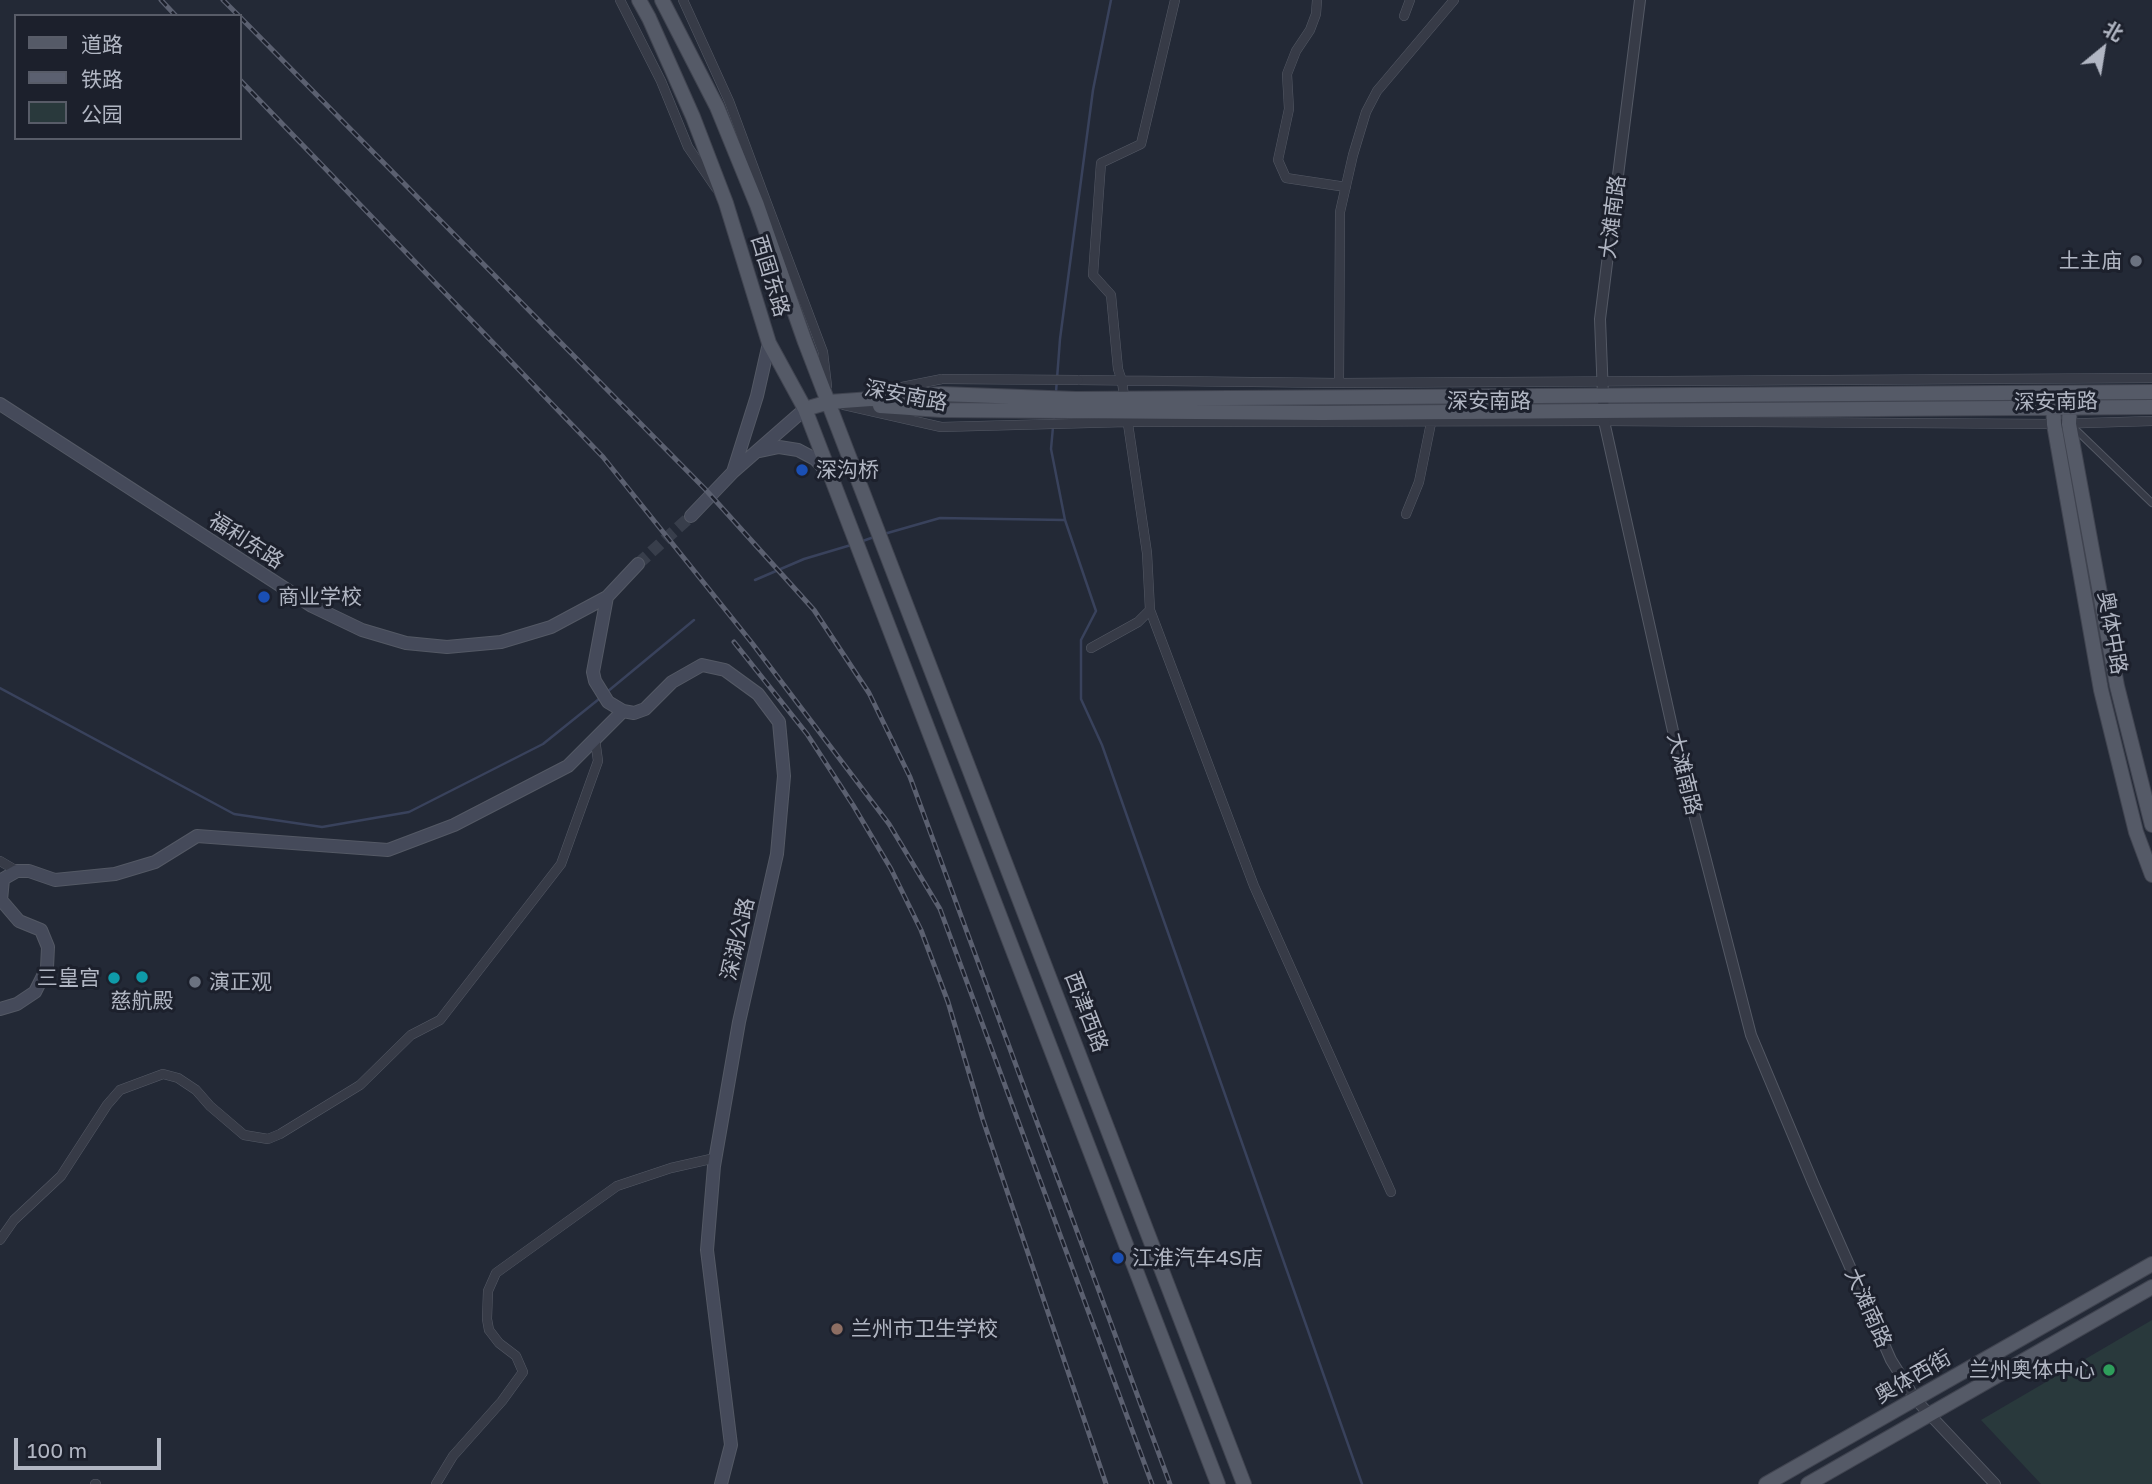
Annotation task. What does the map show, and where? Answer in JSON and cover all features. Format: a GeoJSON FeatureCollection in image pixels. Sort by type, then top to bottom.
{"type":"FeatureCollection","features":[{"type":"Feature","properties":{"kind":"main road","name":"西固东路"},"geometry":{"type":"LineString","coordinates":[[639,0],[693,117],[726,203],[769,343],[805,409],[1218,1484]]}},
{"type":"Feature","properties":{"kind":"main road","name":"西固东路"},"geometry":{"type":"LineString","coordinates":[[662,0],[718,107],[888,555]]}},
{"type":"Feature","properties":{"kind":"main road"},"geometry":{"type":"LineString","coordinates":[[733,472],[757,396],[769,343]]}},
{"type":"Feature","properties":{"kind":"main road","name":"深安南路"},"geometry":{"type":"LineString","coordinates":[[829,402],[942,387],[1075,412]]}},
{"type":"Feature","properties":{"kind":"main road","name":"深安南路"},"geometry":{"type":"LineString","coordinates":[[829,402],[941,411],[1075,412],[1603,389],[2152,392]]}},
{"type":"Feature","properties":{"kind":"main road","name":"奥体中路"},"geometry":{"type":"LineString","coordinates":[[2053,393],[2054,416],[2101,690],[2136,832],[2151,871]]}},
{"type":"Feature","properties":{"kind":"main road","name":"奥体中路"},"geometry":{"type":"LineString","coordinates":[[2070,393],[2070,416],[2117,686],[2152,825]]}},
{"type":"Feature","properties":{"kind":"main road"},"geometry":{"type":"LineString","coordinates":[[691,516],[733,472],[805,409],[829,402]]}},
{"type":"Feature","properties":{"kind":"main road","name":"福利东路"},"geometry":{"type":"LineString","coordinates":[[0,404],[312,606],[362,630],[406,643],[447,647],[501,642],[551,627],[607,597],[638,564]]}},
{"type":"Feature","properties":{"kind":"main road","name":"深安南路"},"geometry":{"type":"LineString","coordinates":[[1126,411],[1432,417],[2070,416],[2152,407]]}},
{"type":"Feature","properties":{"kind":"main road"},"geometry":{"type":"LineString","coordinates":[[760,451],[779,447],[798,450],[815,459],[828,474]]}},
{"type":"Feature","properties":{"kind":"main road","name":"西津西路"},"geometry":{"type":"LineString","coordinates":[[888,555],[1244,1484]]}},
{"type":"Feature","properties":{"kind":"main road"},"geometry":{"type":"LineString","coordinates":[[0,1009],[17,1004],[35,992],[47,968],[48,947],[41,930],[19,921],[1,900],[3,879],[17,871],[29,871],[55,880],[115,874],[155,862],[197,836],[388,850],[454,825],[568,766],[623,711],[608,702],[595,681],[593,672],[607,597]]}},
{"type":"Feature","properties":{"kind":"main road","name":"深湖公路"},"geometry":{"type":"LineString","coordinates":[[623,711],[634,713],[645,709],[672,682],[702,665],[725,670],[758,694],[779,722],[784,776],[777,854],[739,1021],[715,1158],[707,1250],[731,1445],[721,1484]]}},
{"type":"Feature","properties":{"kind":"main road","name":"奥体西街"},"geometry":{"type":"LineString","coordinates":[[1766,1484],[2152,1264]]}},
{"type":"Feature","properties":{"kind":"main road","name":"奥体西街"},"geometry":{"type":"LineString","coordinates":[[1808,1484],[2152,1287]]}},
{"type":"Feature","properties":{"kind":"street"},"geometry":{"type":"LineString","coordinates":[[620,0],[661,81],[688,147],[726,203]]}},
{"type":"Feature","properties":{"kind":"street"},"geometry":{"type":"LineString","coordinates":[[683,0],[729,101],[822,352],[829,402]]}},
{"type":"Feature","properties":{"kind":"street"},"geometry":{"type":"LineString","coordinates":[[1175,0],[1141,144],[1101,163],[1093,275],[1111,295],[1118,369],[1147,554],[1150,610],[1254,887],[1391,1192]]}},
{"type":"Feature","properties":{"kind":"street"},"geometry":{"type":"LineString","coordinates":[[1317,0],[1310,30],[1296,51],[1287,74],[1289,109],[1278,160],[1286,178],[1346,187]]}},
{"type":"Feature","properties":{"kind":"street"},"geometry":{"type":"LineString","coordinates":[[1404,16],[1410,0]]}},
{"type":"Feature","properties":{"kind":"street"},"geometry":{"type":"LineString","coordinates":[[1339,383],[1340,212],[1366,112],[1377,91],[1454,0]]}},
{"type":"Feature","properties":{"kind":"street","name":"大滩南路"},"geometry":{"type":"LineString","coordinates":[[1640,0],[1600,318],[1604,416],[1675,740],[1751,1035],[1813,1183],[1891,1360],[1916,1400],[1994,1484]]}},
{"type":"Feature","properties":{"kind":"street","name":"深安南路"},"geometry":{"type":"LineString","coordinates":[[942,387],[1078,380],[1603,389],[2152,378]]}},
{"type":"Feature","properties":{"kind":"street","name":"深安南路"},"geometry":{"type":"LineString","coordinates":[[829,402],[941,427],[1075,412]]}},
{"type":"Feature","properties":{"kind":"street"},"geometry":{"type":"LineString","coordinates":[[2070,416],[2152,503]]}},
{"type":"Feature","properties":{"kind":"street","name":"深安南路"},"geometry":{"type":"LineString","coordinates":[[2070,416],[2152,421]]}},
{"type":"Feature","properties":{"kind":"street"},"geometry":{"type":"LineString","coordinates":[[1406,514],[1419,482],[1432,417]]}},
{"type":"Feature","properties":{"kind":"street"},"geometry":{"type":"LineString","coordinates":[[1091,648],[1138,622],[1150,610]]}},
{"type":"Feature","properties":{"kind":"street"},"geometry":{"type":"LineString","coordinates":[[0,1240],[14,1220],[61,1177],[107,1105],[120,1090],[163,1074],[178,1077],[196,1090],[244,1135],[268,1139],[360,1085],[411,1035],[440,1020],[561,864],[598,761],[595,739]]}},
{"type":"Feature","properties":{"kind":"street"},"geometry":{"type":"LineString","coordinates":[[0,861],[17,871]]}},
{"type":"Feature","properties":{"kind":"street"},"geometry":{"type":"LineString","coordinates":[[436,1484],[453,1456],[502,1401],[523,1372],[516,1356],[499,1343],[489,1330],[488,1291],[496,1273],[617,1186],[671,1168],[715,1158]]}},
{"type":"Feature","properties":{"kind":"green space","name":"兰州奥体中心"},"geometry":{"type":"Polygon","coordinates":[[[2152,1320],[2152,1484],[2041,1484],[1981,1420],[2152,1320]]]}},
{"type":"Feature","properties":{"kind":"waterway"},"geometry":{"type":"LineString","coordinates":[[1056,392],[1060,339],[1093,90],[1111,0]]}},
{"type":"Feature","properties":{"kind":"waterway"},"geometry":{"type":"LineString","coordinates":[[1054,416],[1051,449],[1065,520],[1096,611],[1081,640],[1081,699],[1102,745],[1362,1484]]}},
{"type":"Feature","properties":{"kind":"waterway"},"geometry":{"type":"LineString","coordinates":[[884,534],[940,518],[1064,520]]}},
{"type":"Feature","properties":{"kind":"waterway"},"geometry":{"type":"LineString","coordinates":[[860,542],[874,537]]}},
{"type":"Feature","properties":{"kind":"waterway"},"geometry":{"type":"LineString","coordinates":[[755,580],[804,559],[851,545]]}},
{"type":"Feature","properties":{"kind":"waterway"},"geometry":{"type":"LineString","coordinates":[[607,692],[694,620]]}},
{"type":"Feature","properties":{"kind":"waterway"},"geometry":{"type":"LineString","coordinates":[[0,688],[234,814],[322,827],[409,812],[543,744],[599,699]]}},
{"type":"Feature","properties":{"kind":"tunnel"},"geometry":{"type":"LineString","coordinates":[[638,564],[691,516]]}},
{"type":"Feature","properties":{"kind":"railway"},"geometry":{"type":"LineString","coordinates":[[161,0],[174,14]]}},
{"type":"Feature","properties":{"kind":"railway"},"geometry":{"type":"LineString","coordinates":[[223,0],[237,14]]}},
{"type":"Feature","properties":{"kind":"railway"},"geometry":{"type":"LineString","coordinates":[[242,19],[705,489],[814,610],[869,693],[910,777],[1170,1484]]}},
{"type":"Feature","properties":{"kind":"railway"},"geometry":{"type":"LineString","coordinates":[[242,82],[603,457],[752,643],[889,824],[940,909],[1152,1484]]}},
{"type":"Feature","properties":{"kind":"railway"},"geometry":{"type":"LineString","coordinates":[[734,642],[807,734],[891,869],[921,930],[948,1002],[983,1120],[1106,1484]]}},
{"type":"Feature","properties":{"kind":"place","name":"土主庙"},"geometry":{"type":"Point","coordinates":[2136,261]}},
{"type":"Feature","properties":{"kind":"place","name":"深沟桥"},"geometry":{"type":"Point","coordinates":[802,470]}},
{"type":"Feature","properties":{"kind":"place","name":"商业学校"},"geometry":{"type":"Point","coordinates":[264,597]}},
{"type":"Feature","properties":{"kind":"place","name":"慈航殿"},"geometry":{"type":"Point","coordinates":[142,977]}},
{"type":"Feature","properties":{"kind":"place","name":"三皇宫"},"geometry":{"type":"Point","coordinates":[114,978]}},
{"type":"Feature","properties":{"kind":"place","name":"演正观"},"geometry":{"type":"Point","coordinates":[195,982]}},
{"type":"Feature","properties":{"kind":"place","name":"江淮汽车4S店"},"geometry":{"type":"Point","coordinates":[1118,1258]}},
{"type":"Feature","properties":{"kind":"place","name":"兰州市卫生学校"},"geometry":{"type":"Point","coordinates":[837,1329]}},
{"type":"Feature","properties":{"kind":"place","name":"兰州奥体中心"},"geometry":{"type":"Point","coordinates":[2109,1370]}}]}
